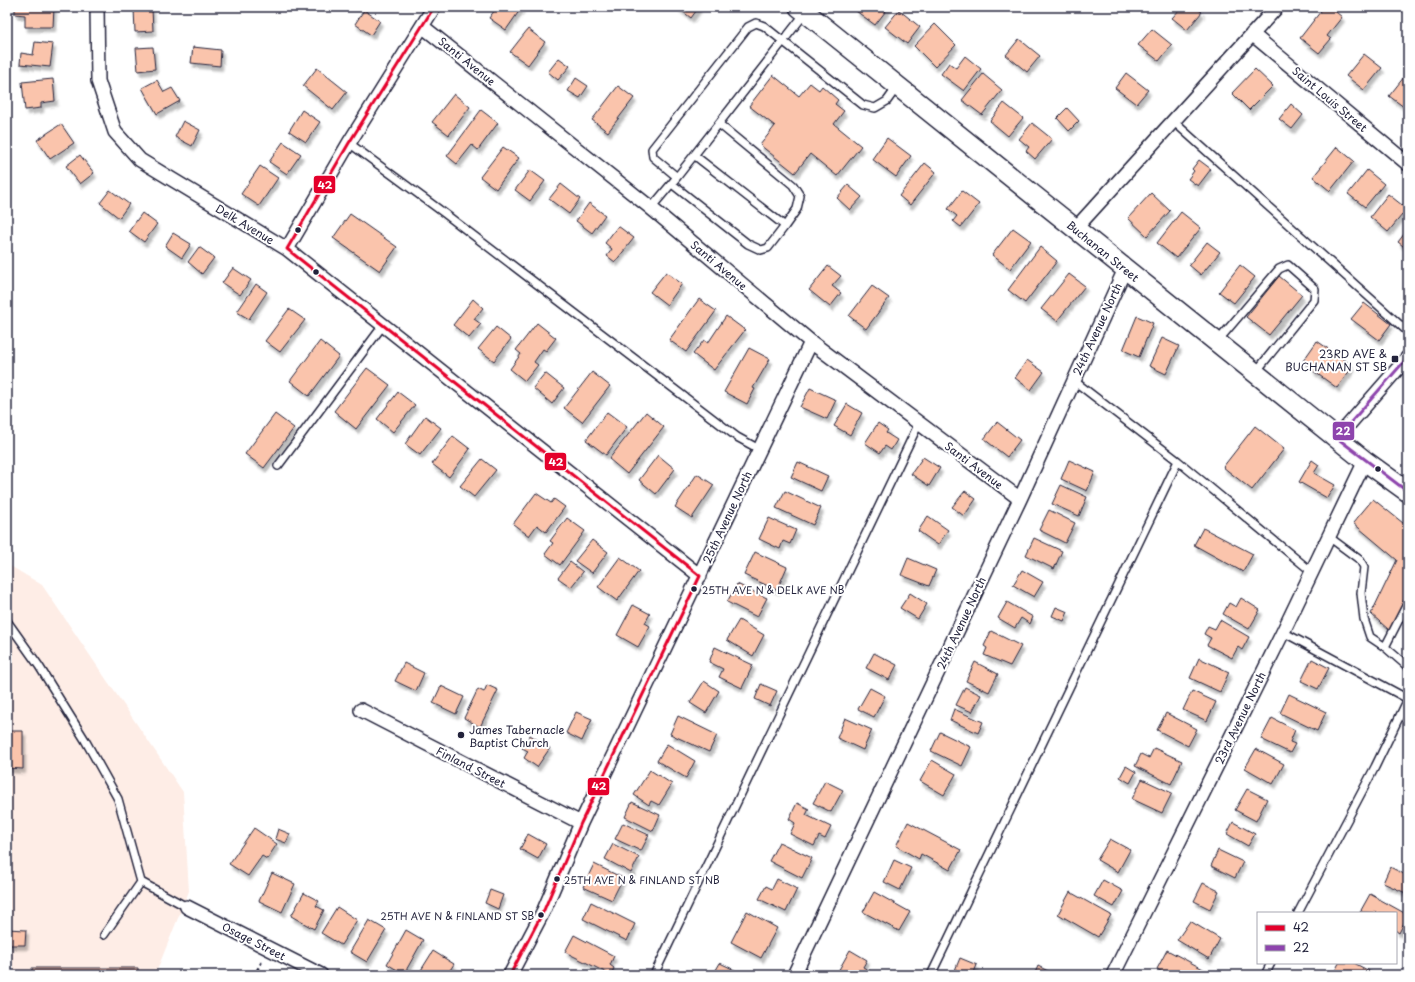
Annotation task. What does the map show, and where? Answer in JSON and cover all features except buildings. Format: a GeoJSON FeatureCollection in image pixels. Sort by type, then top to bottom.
{"type":"FeatureCollection","features":[{"type":"Feature","properties":{"kind":"street","name":"Delk Avenue"},"geometry":{"type":"LineString","coordinates":[[97,7],[98,81],[115,132],[140,160],[287,249],[384,324],[700,576]]}},
{"type":"Feature","properties":{"kind":"street"},"geometry":{"type":"LineString","coordinates":[[287,249],[349,143],[434,7]]}},
{"type":"Feature","properties":{"kind":"street"},"geometry":{"type":"LineString","coordinates":[[1076,229],[1276,7]]}},
{"type":"Feature","properties":{"kind":"street","name":"Buchanan Street"},"geometry":{"type":"LineString","coordinates":[[805,9],[1125,269],[1365,461],[1408,492]]}},
{"type":"Feature","properties":{"kind":"street","name":"Santi Avenue"},"geometry":{"type":"LineString","coordinates":[[422,26],[650,208],[810,342],[1020,499]]}},
{"type":"Feature","properties":{"kind":"street","name":"Saint Louis Street"},"geometry":{"type":"LineString","coordinates":[[1252,34],[1408,164]]}},
{"type":"Feature","properties":{"kind":"street","name":"24th Avenue North"},"geometry":{"type":"LineString","coordinates":[[794,975],[1020,499],[1073,380],[1125,269]]}},
{"type":"Feature","properties":{"kind":"street","name":"25th Avenue North"},"geometry":{"type":"LineString","coordinates":[[510,975],[544,910],[581,824],[810,342]]}},
{"type":"Feature","properties":{"kind":"street"},"geometry":{"type":"LineString","coordinates":[[1337,438],[1408,357]]}},
{"type":"Feature","properties":{"kind":"street","name":"23rd Avenue North"},"geometry":{"type":"LineString","coordinates":[[1113,975],[1283,632],[1365,461]]}},
{"type":"Feature","properties":{"kind":"street","name":"Finland Street"},"geometry":{"type":"LineString","coordinates":[[361,710],[581,824]]}},
{"type":"Feature","properties":{"kind":"street","name":"Osage Street"},"geometry":{"type":"LineString","coordinates":[[187,907],[321,975]]}},
{"type":"Feature","properties":{"kind":"lane"},"geometry":{"type":"LineString","coordinates":[[650,208],[672,184],[719,124],[782,42],[805,9]]}},
{"type":"Feature","properties":{"kind":"lane"},"geometry":{"type":"LineString","coordinates":[[677,177],[652,157],[652,149],[748,27],[756,23],[764,26],[782,42],[863,105],[875,108],[887,101],[898,86]]}},
{"type":"Feature","properties":{"kind":"lane"},"geometry":{"type":"LineString","coordinates":[[1173,121],[1408,332]]}},
{"type":"Feature","properties":{"kind":"lane"},"geometry":{"type":"LineString","coordinates":[[672,184],[748,244],[761,250],[768,248],[797,209],[800,196],[793,185],[719,124]]}},
{"type":"Feature","properties":{"kind":"lane"},"geometry":{"type":"LineString","coordinates":[[349,143],[444,213],[737,437],[759,449]]}},
{"type":"Feature","properties":{"kind":"lane"},"geometry":{"type":"LineString","coordinates":[[694,155],[785,226]]}},
{"type":"Feature","properties":{"kind":"lane"},"geometry":{"type":"LineString","coordinates":[[1217,342],[1279,269],[1288,264],[1315,289],[1314,300],[1255,373]]}},
{"type":"Feature","properties":{"kind":"lane"},"geometry":{"type":"LineString","coordinates":[[278,466],[384,324]]}},
{"type":"Feature","properties":{"kind":"lane"},"geometry":{"type":"LineString","coordinates":[[1073,380],[1178,461],[1312,572]]}},
{"type":"Feature","properties":{"kind":"lane"},"geometry":{"type":"LineString","coordinates":[[654,975],[919,423]]}},
{"type":"Feature","properties":{"kind":"lane"},"geometry":{"type":"LineString","coordinates":[[931,975],[1178,461]]}},
{"type":"Feature","properties":{"kind":"lane"},"geometry":{"type":"LineString","coordinates":[[1329,537],[1360,560],[1364,567],[1361,593],[1364,619],[1370,637],[1385,647],[1408,667]]}},
{"type":"Feature","properties":{"kind":"lane"},"geometry":{"type":"LineString","coordinates":[[1385,647],[1408,602]]}},
{"type":"Feature","properties":{"kind":"lane"},"geometry":{"type":"LineString","coordinates":[[7,621],[39,666],[85,740],[118,800],[141,882],[187,907]]}},
{"type":"Feature","properties":{"kind":"lane"},"geometry":{"type":"LineString","coordinates":[[1283,632],[1408,699],[1375,767],[1299,912]]}},
{"type":"Feature","properties":{"kind":"lane"},"geometry":{"type":"LineString","coordinates":[[104,935],[141,882]]}},
{"type":"Feature","properties":{"kind":"lane"},"geometry":{"type":"LineString","coordinates":[[1265,975],[1270,964]]}},
{"type":"Feature","properties":{"kind":"path"},"geometry":{"type":"LineString","coordinates":[[254,975],[264,958]]}},
{"type":"Feature","properties":{"kind":"shaded area"},"geometry":{"type":"Polygon","coordinates":[[[7,564],[42,585],[183,792],[189,891],[155,975],[7,975],[7,564]]]}},
{"type":"Feature","properties":{"kind":"transit line","name":"42"},"geometry":{"type":"LineString","coordinates":[[434,7],[349,143],[287,249],[700,576],[581,823],[544,910],[510,975]]}},
{"type":"Feature","properties":{"kind":"transit line","name":"22"},"geometry":{"type":"LineString","coordinates":[[1408,357],[1337,438],[1408,492]]}},
{"type":"Feature","properties":{"kind":"place","name":"23RD AVE & BUCHANAN ST SB"},"geometry":{"type":"Point","coordinates":[1395,359]}},
{"type":"Feature","properties":{"kind":"place","name":"25TH AVE N & DELK AVE NB"},"geometry":{"type":"Point","coordinates":[694,589]}},
{"type":"Feature","properties":{"kind":"place","name":"James Tabernacle Baptist Church"},"geometry":{"type":"Point","coordinates":[461,735]}},
{"type":"Feature","properties":{"kind":"place","name":"25TH AVE N & FINLAND ST NB"},"geometry":{"type":"Point","coordinates":[557,879]}},
{"type":"Feature","properties":{"kind":"place","name":"25TH AVE N & FINLAND ST SB"},"geometry":{"type":"Point","coordinates":[541,915]}}]}
